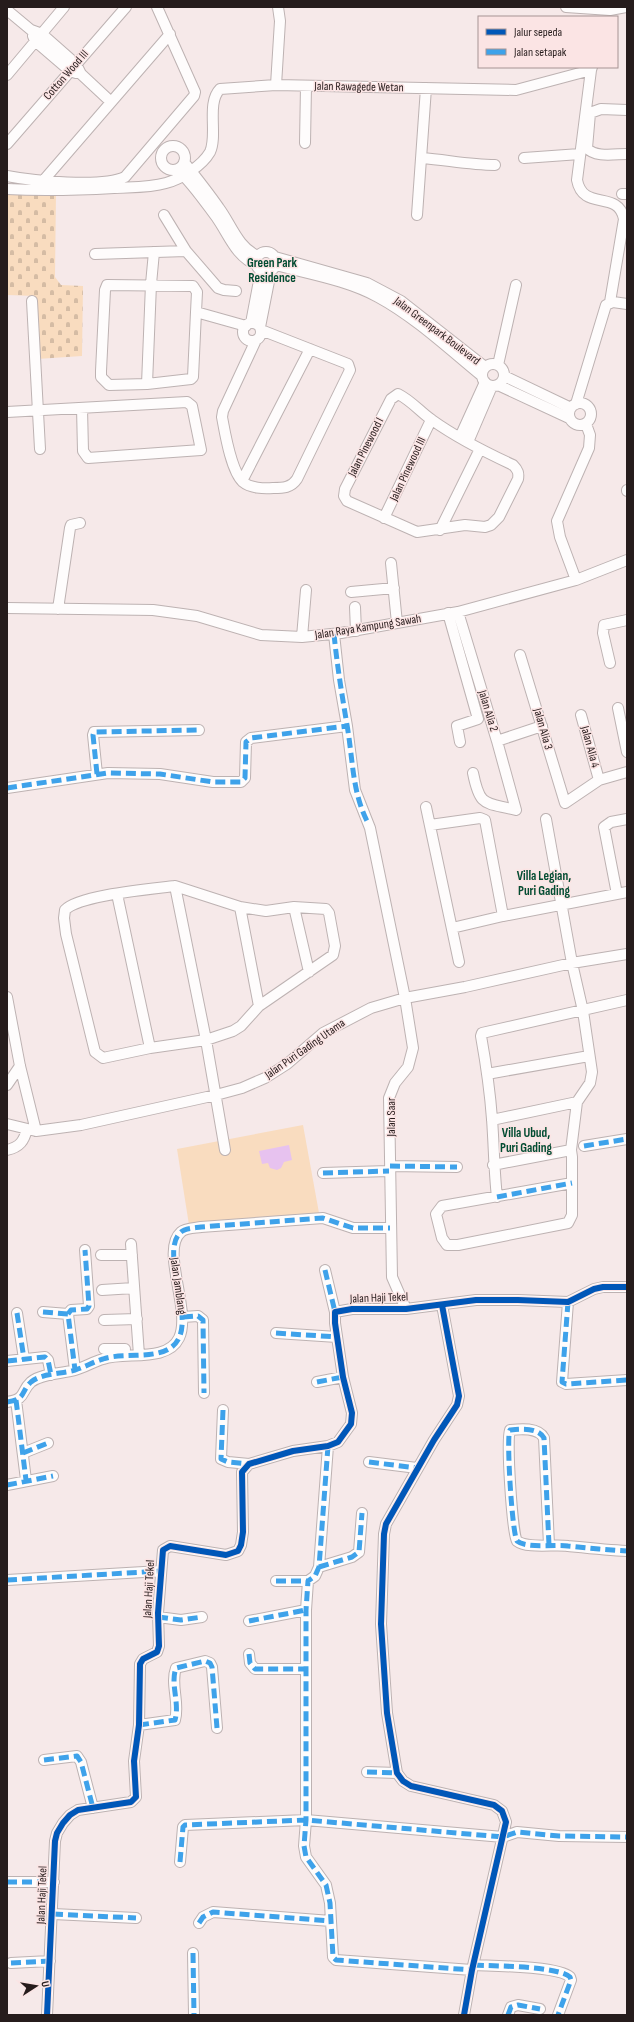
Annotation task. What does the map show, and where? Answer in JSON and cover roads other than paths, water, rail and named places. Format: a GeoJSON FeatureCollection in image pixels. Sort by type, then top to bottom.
{"type":"FeatureCollection","features":[{"type":"Feature","properties":{"kind":"street"},"geometry":{"type":"LineString","coordinates":[[7,75],[64,7]]}},
{"type":"Feature","properties":{"kind":"street","name":"Cotton Wood III"},"geometry":{"type":"LineString","coordinates":[[7,144],[126,7]]}},
{"type":"Feature","properties":{"kind":"street"},"geometry":{"type":"LineString","coordinates":[[7,176],[43,181],[102,182],[118,181],[125,177],[194,96],[195,92],[157,7]]}},
{"type":"Feature","properties":{"kind":"street"},"geometry":{"type":"LineString","coordinates":[[276,86],[280,21],[278,7]]}},
{"type":"Feature","properties":{"kind":"street"},"geometry":{"type":"LineString","coordinates":[[566,7],[609,14],[626,7]]}},
{"type":"Feature","properties":{"kind":"street"},"geometry":{"type":"LineString","coordinates":[[7,10],[111,102]]}},
{"type":"Feature","properties":{"kind":"street"},"geometry":{"type":"LineString","coordinates":[[43,181],[170,34]]}},
{"type":"Feature","properties":{"kind":"street"},"geometry":{"type":"LineString","coordinates":[[576,405],[605,307],[610,302],[624,219],[620,206],[583,194],[578,189],[577,180],[580,154],[592,69]]}},
{"type":"Feature","properties":{"kind":"street","name":"Jalan Rawagede Wetan"},"geometry":{"type":"LineString","coordinates":[[184,169],[210,151],[214,103],[220,89],[306,86],[516,90],[592,69]]}},
{"type":"Feature","properties":{"kind":"street"},"geometry":{"type":"LineString","coordinates":[[306,86],[306,143]]}},
{"type":"Feature","properties":{"kind":"street"},"geometry":{"type":"LineString","coordinates":[[417,215],[426,88]]}},
{"type":"Feature","properties":{"kind":"street"},"geometry":{"type":"LineString","coordinates":[[627,110],[601,109],[590,113],[588,148],[591,152],[596,154],[627,154]]}},
{"type":"Feature","properties":{"kind":"street"},"geometry":{"type":"LineString","coordinates":[[161,135],[172,146],[183,151],[184,169]]}},
{"type":"Feature","properties":{"kind":"street"},"geometry":{"type":"LineString","coordinates":[[172,146],[165,149],[161,155],[162,165],[170,171],[184,169]]}},
{"type":"Feature","properties":{"kind":"street"},"geometry":{"type":"LineString","coordinates":[[149,147],[161,155]]}},
{"type":"Feature","properties":{"kind":"street"},"geometry":{"type":"LineString","coordinates":[[524,158],[580,154]]}},
{"type":"Feature","properties":{"kind":"street"},"geometry":{"type":"LineString","coordinates":[[422,158],[446,160],[468,165],[495,165]]}},
{"type":"Feature","properties":{"kind":"street"},"geometry":{"type":"LineString","coordinates":[[7,189],[64,190],[143,187],[167,183],[184,169]]}},
{"type":"Feature","properties":{"kind":"street","name":"Jalan Greenpark Boulevard"},"geometry":{"type":"LineString","coordinates":[[184,169],[218,219],[235,248],[244,258],[356,288],[378,297],[407,317],[488,379],[569,418]]}},
{"type":"Feature","properties":{"kind":"street"},"geometry":{"type":"LineString","coordinates":[[164,215],[186,251],[218,288],[224,290],[236,290]]}},
{"type":"Feature","properties":{"kind":"street"},"geometry":{"type":"LineString","coordinates":[[95,254],[186,251]]}},
{"type":"Feature","properties":{"kind":"street"},"geometry":{"type":"LineString","coordinates":[[147,384],[151,284],[154,252]]}},
{"type":"Feature","properties":{"kind":"street"},"geometry":{"type":"LineString","coordinates":[[255,326],[244,334],[252,339],[260,337],[255,326],[266,264]]}},
{"type":"Feature","properties":{"kind":"street"},"geometry":{"type":"LineString","coordinates":[[111,284],[151,284],[194,286],[197,292],[193,377],[191,379],[147,384],[109,385],[101,377],[106,287],[111,284]]}},
{"type":"Feature","properties":{"kind":"street"},"geometry":{"type":"LineString","coordinates":[[498,365],[516,285]]}},
{"type":"Feature","properties":{"kind":"street"},"geometry":{"type":"LineString","coordinates":[[32,301],[40,449]]}},
{"type":"Feature","properties":{"kind":"street"},"geometry":{"type":"LineString","coordinates":[[610,302],[627,304]]}},
{"type":"Feature","properties":{"kind":"street"},"geometry":{"type":"LineString","coordinates":[[586,424],[576,425],[569,418],[576,405],[611,309],[618,307],[627,308]]}},
{"type":"Feature","properties":{"kind":"street"},"geometry":{"type":"LineString","coordinates":[[196,312],[255,326],[348,364],[350,370],[297,479],[294,483],[287,487],[255,487],[242,481],[236,470],[222,417],[223,411],[247,360],[252,339]]}},
{"type":"Feature","properties":{"kind":"street"},"geometry":{"type":"LineString","coordinates":[[242,481],[310,349]]}},
{"type":"Feature","properties":{"kind":"street"},"geometry":{"type":"LineString","coordinates":[[465,440],[493,364],[498,365],[504,372],[504,376]]}},
{"type":"Feature","properties":{"kind":"street"},"geometry":{"type":"LineString","coordinates":[[488,379],[504,376],[590,411],[590,418],[586,424]]}},
{"type":"Feature","properties":{"kind":"street","name":"Jalan Pinewood I"},"geometry":{"type":"LineString","coordinates":[[384,518],[347,501],[344,496],[345,489],[391,399],[398,394],[405,397],[431,420]]}},
{"type":"Feature","properties":{"kind":"street"},"geometry":{"type":"LineString","coordinates":[[7,412],[188,402],[192,406],[201,450],[88,458],[83,451],[82,408]]}},
{"type":"Feature","properties":{"kind":"street"},"geometry":{"type":"LineString","coordinates":[[384,518],[413,531],[423,533],[465,525],[479,527],[491,525],[499,517],[519,474],[513,465],[480,449],[431,420]]}},
{"type":"Feature","properties":{"kind":"street","name":"Jalan Pinewood III"},"geometry":{"type":"LineString","coordinates":[[384,518],[431,420]]}},
{"type":"Feature","properties":{"kind":"street"},"geometry":{"type":"LineString","coordinates":[[576,580],[560,536],[557,521],[589,448],[590,435],[586,424]]}},
{"type":"Feature","properties":{"kind":"street"},"geometry":{"type":"LineString","coordinates":[[440,530],[480,449]]}},
{"type":"Feature","properties":{"kind":"street"},"geometry":{"type":"LineString","coordinates":[[58,609],[70,528],[71,525],[80,523]]}},
{"type":"Feature","properties":{"kind":"street","name":"Jalan Raya Kampung Sawah"},"geometry":{"type":"LineString","coordinates":[[7,608],[138,609],[178,612],[215,620],[261,635],[302,637],[334,634],[453,612],[576,580],[627,560]]}},
{"type":"Feature","properties":{"kind":"street"},"geometry":{"type":"LineString","coordinates":[[391,563],[397,623]]}},
{"type":"Feature","properties":{"kind":"street"},"geometry":{"type":"LineString","coordinates":[[350,592],[394,588]]}},
{"type":"Feature","properties":{"kind":"street"},"geometry":{"type":"LineString","coordinates":[[302,637],[306,590]]}},
{"type":"Feature","properties":{"kind":"street"},"geometry":{"type":"LineString","coordinates":[[355,607],[356,630]]}},
{"type":"Feature","properties":{"kind":"street"},"geometry":{"type":"LineString","coordinates":[[453,612],[478,719],[457,726],[460,742]]}},
{"type":"Feature","properties":{"kind":"street","name":"Jalan Alia 2"},"geometry":{"type":"LineString","coordinates":[[453,612],[497,741],[516,810],[483,802],[473,773]]}},
{"type":"Feature","properties":{"kind":"street"},"geometry":{"type":"LineString","coordinates":[[610,663],[602,633],[604,625],[627,620]]}},
{"type":"Feature","properties":{"kind":"street","name":"Jalan Saar"},"geometry":{"type":"LineString","coordinates":[[334,634],[355,790],[370,828],[405,998],[413,1048],[408,1067],[395,1083],[389,1098],[392,1277],[406,1309]]}},
{"type":"Feature","properties":{"kind":"street","name":"Jalan Alia 3"},"geometry":{"type":"LineString","coordinates":[[520,655],[565,803],[599,780]]}},
{"type":"Feature","properties":{"kind":"street"},"geometry":{"type":"LineString","coordinates":[[618,708],[627,752]]}},
{"type":"Feature","properties":{"kind":"street","name":"Jalan Alia 4"},"geometry":{"type":"LineString","coordinates":[[581,715],[599,780]]}},
{"type":"Feature","properties":{"kind":"street"},"geometry":{"type":"LineString","coordinates":[[7,788],[97,774],[160,774],[213,782],[241,782],[245,778],[246,742],[251,738],[347,726]]}},
{"type":"Feature","properties":{"kind":"street"},"geometry":{"type":"LineString","coordinates":[[497,741],[542,726]]}},
{"type":"Feature","properties":{"kind":"street"},"geometry":{"type":"LineString","coordinates":[[97,774],[93,735],[94,732],[199,730]]}},
{"type":"Feature","properties":{"kind":"street"},"geometry":{"type":"LineString","coordinates":[[599,780],[627,772]]}},
{"type":"Feature","properties":{"kind":"street"},"geometry":{"type":"LineString","coordinates":[[426,807],[459,962]]}},
{"type":"Feature","properties":{"kind":"street"},"geometry":{"type":"LineString","coordinates":[[430,825],[480,818],[485,820],[503,916]]}},
{"type":"Feature","properties":{"kind":"street"},"geometry":{"type":"LineString","coordinates":[[546,819],[572,964],[582,1007],[592,1072],[590,1083],[577,1102],[571,1150],[572,1157],[572,1183],[572,1215],[566,1224],[458,1245],[451,1246],[444,1243],[436,1219],[438,1209],[442,1206],[572,1183]]}},
{"type":"Feature","properties":{"kind":"street"},"geometry":{"type":"LineString","coordinates":[[452,928],[503,916],[622,893],[604,827],[611,822],[627,819]]}},
{"type":"Feature","properties":{"kind":"street"},"geometry":{"type":"LineString","coordinates":[[175,886],[206,1040],[225,1150]]}},
{"type":"Feature","properties":{"kind":"street"},"geometry":{"type":"LineString","coordinates":[[175,886],[240,907],[266,911],[294,907],[326,909],[329,913],[335,951],[333,955],[259,1006],[240,1026],[233,1031],[206,1040],[150,1048],[103,1058],[95,1052],[66,934],[64,918],[65,910],[69,906],[116,894],[175,886]]}},
{"type":"Feature","properties":{"kind":"street"},"geometry":{"type":"LineString","coordinates":[[116,894],[150,1048]]}},
{"type":"Feature","properties":{"kind":"street"},"geometry":{"type":"LineString","coordinates":[[240,907],[259,1006]]}},
{"type":"Feature","properties":{"kind":"street"},"geometry":{"type":"LineString","coordinates":[[294,907],[309,972]]}},
{"type":"Feature","properties":{"kind":"street","name":"Jalan Puri Gading Utama"},"geometry":{"type":"LineString","coordinates":[[7,1124],[32,1130],[81,1125],[242,1088],[265,1078],[287,1064],[323,1033],[355,1015],[405,998],[627,954]]}},
{"type":"Feature","properties":{"kind":"street"},"geometry":{"type":"LineString","coordinates":[[7,997],[32,1130],[22,1144],[16,1148],[7,1150]]}},
{"type":"Feature","properties":{"kind":"street"},"geometry":{"type":"LineString","coordinates":[[497,1197],[493,1165],[492,1120],[481,1036],[482,1033],[582,1007],[627,1004]]}},
{"type":"Feature","properties":{"kind":"street"},"geometry":{"type":"LineString","coordinates":[[487,1074],[589,1056]]}},
{"type":"Feature","properties":{"kind":"street"},"geometry":{"type":"LineString","coordinates":[[7,1085],[20,1066]]}},
{"type":"Feature","properties":{"kind":"street"},"geometry":{"type":"LineString","coordinates":[[492,1120],[577,1102]]}},
{"type":"Feature","properties":{"kind":"street"},"geometry":{"type":"LineString","coordinates":[[584,1146],[627,1139]]}},
{"type":"Feature","properties":{"kind":"street"},"geometry":{"type":"LineString","coordinates":[[493,1165],[571,1150]]}},
{"type":"Feature","properties":{"kind":"street"},"geometry":{"type":"LineString","coordinates":[[323,1173],[390,1168],[457,1167]]}},
{"type":"Feature","properties":{"kind":"street","name":"Jalan Jamblang"},"geometry":{"type":"LineString","coordinates":[[11,1401],[23,1396],[26,1388],[32,1381],[75,1370],[108,1357],[139,1351],[166,1351],[171,1348],[178,1340],[182,1329],[183,1317],[173,1252],[176,1237],[182,1231],[201,1227],[322,1218],[353,1228],[390,1228]]}},
{"type":"Feature","properties":{"kind":"street"},"geometry":{"type":"LineString","coordinates":[[104,1349],[139,1351],[131,1244]]}},
{"type":"Feature","properties":{"kind":"street"},"geometry":{"type":"LineString","coordinates":[[42,1312],[68,1314],[71,1310],[86,1309],[89,1306],[85,1250]]}},
{"type":"Feature","properties":{"kind":"street"},"geometry":{"type":"LineString","coordinates":[[101,1255],[132,1255]]}},
{"type":"Feature","properties":{"kind":"street"},"geometry":{"type":"LineString","coordinates":[[325,1270],[335,1312]]}},
{"type":"Feature","properties":{"kind":"street","name":"Jalan Haji Tekel"},"geometry":{"type":"LineString","coordinates":[[47,2015],[53,1914],[54,1850],[57,1833],[70,1815],[78,1810],[131,1802],[136,1799],[134,1761],[139,1725],[140,1664],[143,1659],[157,1652],[159,1646],[158,1617],[162,1556],[166,1547],[226,1555],[238,1552],[242,1545],[243,1532],[242,1472],[249,1464],[293,1451],[328,1446],[338,1442],[351,1424],[352,1413],[337,1337],[335,1312],[352,1309],[406,1309],[476,1300],[568,1302],[594,1289],[603,1287],[627,1287]]}},
{"type":"Feature","properties":{"kind":"street"},"geometry":{"type":"LineString","coordinates":[[102,1290],[134,1288]]}},
{"type":"Feature","properties":{"kind":"street"},"geometry":{"type":"LineString","coordinates":[[568,1302],[562,1382],[566,1384],[627,1380]]}},
{"type":"Feature","properties":{"kind":"street"},"geometry":{"type":"LineString","coordinates":[[442,1305],[459,1396],[457,1405],[417,1468],[386,1524],[384,1534],[381,1624],[387,1712],[397,1773],[403,1781],[411,1786],[494,1805],[502,1811],[506,1822],[473,1967],[464,2015]]}},
{"type":"Feature","properties":{"kind":"street"},"geometry":{"type":"LineString","coordinates":[[17,1313],[24,1359]]}},
{"type":"Feature","properties":{"kind":"street"},"geometry":{"type":"LineString","coordinates":[[68,1314],[75,1370]]}},
{"type":"Feature","properties":{"kind":"street"},"geometry":{"type":"LineString","coordinates":[[183,1317],[198,1316],[203,1320],[204,1393]]}},
{"type":"Feature","properties":{"kind":"street"},"geometry":{"type":"LineString","coordinates":[[104,1320],[137,1319]]}},
{"type":"Feature","properties":{"kind":"street"},"geometry":{"type":"LineString","coordinates":[[276,1333],[337,1337]]}},
{"type":"Feature","properties":{"kind":"street"},"geometry":{"type":"LineString","coordinates":[[7,1361],[46,1358],[51,1375]]}},
{"type":"Feature","properties":{"kind":"street"},"geometry":{"type":"LineString","coordinates":[[316,1382],[344,1377]]}},
{"type":"Feature","properties":{"kind":"street"},"geometry":{"type":"LineString","coordinates":[[11,1401],[23,1454],[26,1480]]}},
{"type":"Feature","properties":{"kind":"street"},"geometry":{"type":"LineString","coordinates":[[223,1410],[221,1459],[228,1462],[249,1464]]}},
{"type":"Feature","properties":{"kind":"street"},"geometry":{"type":"LineString","coordinates":[[548,1545],[544,1438],[540,1433],[534,1431],[510,1430],[507,1436],[515,1537],[519,1543],[524,1545],[548,1545],[627,1551]]}},
{"type":"Feature","properties":{"kind":"street"},"geometry":{"type":"LineString","coordinates":[[23,1454],[48,1443]]}},
{"type":"Feature","properties":{"kind":"street"},"geometry":{"type":"LineString","coordinates":[[276,1582],[308,1581],[315,1576],[319,1567],[328,1446]]}},
{"type":"Feature","properties":{"kind":"street"},"geometry":{"type":"LineString","coordinates":[[369,1462],[417,1468]]}},
{"type":"Feature","properties":{"kind":"street"},"geometry":{"type":"LineString","coordinates":[[7,1485],[26,1480],[54,1476]]}},
{"type":"Feature","properties":{"kind":"street"},"geometry":{"type":"LineString","coordinates":[[319,1567],[352,1557],[359,1552],[362,1513]]}},
{"type":"Feature","properties":{"kind":"street"},"geometry":{"type":"LineString","coordinates":[[7,1580],[161,1571]]}},
{"type":"Feature","properties":{"kind":"street"},"geometry":{"type":"LineString","coordinates":[[308,1581],[306,1610],[306,1820],[304,1846],[306,1857],[326,1885],[330,1902],[333,1957],[336,1960],[541,1969],[567,1974],[570,1977],[570,1980],[558,2015]]}},
{"type":"Feature","properties":{"kind":"street"},"geometry":{"type":"LineString","coordinates":[[249,1621],[306,1610]]}},
{"type":"Feature","properties":{"kind":"street"},"geometry":{"type":"LineString","coordinates":[[158,1617],[181,1620],[202,1617]]}},
{"type":"Feature","properties":{"kind":"street"},"geometry":{"type":"LineString","coordinates":[[249,1654],[250,1663],[255,1669],[306,1669]]}},
{"type":"Feature","properties":{"kind":"street"},"geometry":{"type":"LineString","coordinates":[[139,1725],[175,1720],[174,1675],[176,1668],[205,1661],[210,1663],[212,1667],[217,1728]]}},
{"type":"Feature","properties":{"kind":"street"},"geometry":{"type":"LineString","coordinates":[[44,1760],[77,1756],[81,1762],[93,1808]]}},
{"type":"Feature","properties":{"kind":"street"},"geometry":{"type":"LineString","coordinates":[[367,1772],[397,1773]]}},
{"type":"Feature","properties":{"kind":"street"},"geometry":{"type":"LineString","coordinates":[[180,1862],[183,1827],[185,1825],[306,1820],[503,1837],[517,1832],[559,1836],[627,1837]]}},
{"type":"Feature","properties":{"kind":"street"},"geometry":{"type":"LineString","coordinates":[[7,1882],[54,1882]]}},
{"type":"Feature","properties":{"kind":"street"},"geometry":{"type":"LineString","coordinates":[[199,1923],[203,1917],[213,1912],[331,1921]]}},
{"type":"Feature","properties":{"kind":"street"},"geometry":{"type":"LineString","coordinates":[[53,1914],[136,1918]]}},
{"type":"Feature","properties":{"kind":"street"},"geometry":{"type":"LineString","coordinates":[[193,1953],[194,2015]]}},
{"type":"Feature","properties":{"kind":"street"},"geometry":{"type":"LineString","coordinates":[[11,1963],[50,1961]]}},
{"type":"Feature","properties":{"kind":"street"},"geometry":{"type":"LineString","coordinates":[[508,2015],[511,2007],[518,2005],[540,2009]]}},
{"type":"Feature","properties":{"kind":"district","name":"Green Park Residence"},"geometry":{"type":"Point","coordinates":[272,270]}},
{"type":"Feature","properties":{"kind":"district","name":"Villa Legian, Puri Gading"},"geometry":{"type":"Point","coordinates":[544,884]}},
{"type":"Feature","properties":{"kind":"district","name":"Villa Ubud, Puri Gading"},"geometry":{"type":"Point","coordinates":[526,1140]}}]}
